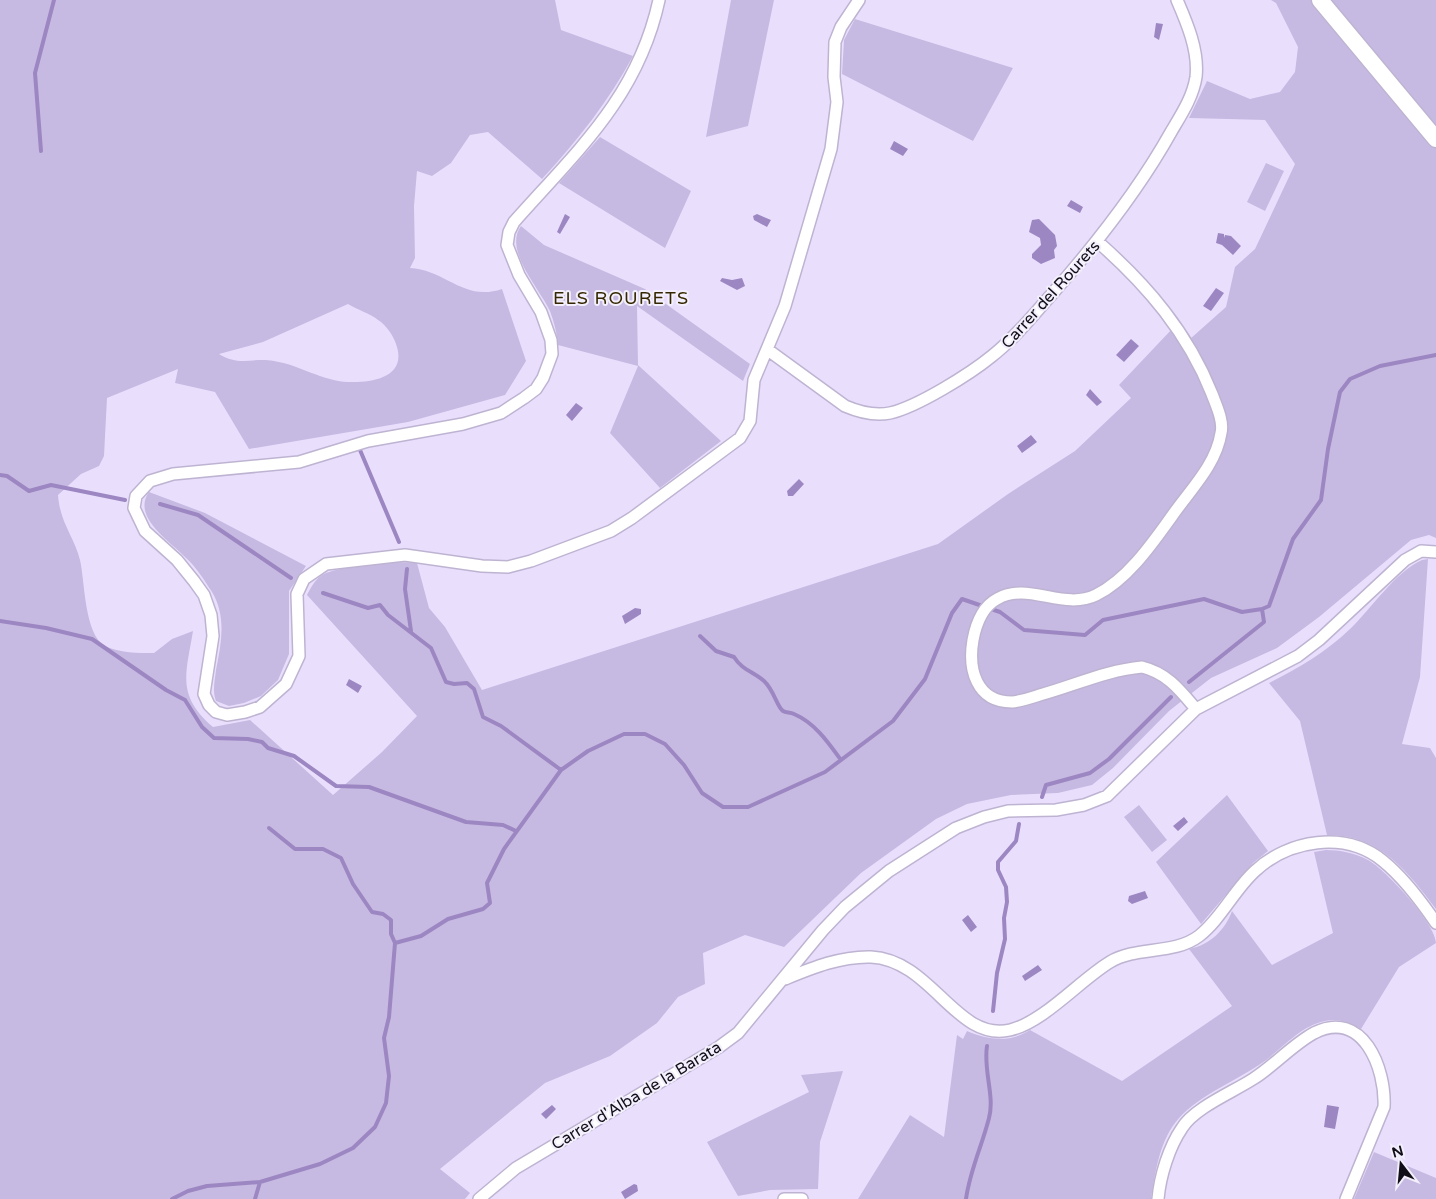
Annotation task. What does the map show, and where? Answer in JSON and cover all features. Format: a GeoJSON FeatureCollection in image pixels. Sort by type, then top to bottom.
{"type":"FeatureCollection","features":[{"type":"Feature","properties":{"kind":"street"},"geometry":{"type":"LineString","coordinates":[[659,0],[635,71],[622,93],[589,140],[547,184],[514,222],[509,232],[507,245],[511,259],[541,312],[551,340],[552,354],[549,366],[536,389],[501,413],[463,424],[368,440],[299,462],[173,474],[150,481],[136,496],[134,508],[146,530],[177,560],[204,595],[211,614],[213,636],[204,694],[209,705],[216,712],[227,715],[260,707],[286,684],[299,656],[297,594],[304,579],[326,564],[405,555],[482,566],[508,567],[531,561],[610,531],[632,518],[740,438],[750,421],[754,380],[785,306],[831,149],[837,102],[834,77],[835,42],[841,27],[859,0]]}},
{"type":"Feature","properties":{"kind":"street","name":"Carrer del Rourets"},"geometry":{"type":"LineString","coordinates":[[768,350],[836,400],[857,411],[879,414],[905,408],[990,358],[1029,321],[1098,242],[1151,167],[1190,96],[1196,76],[1194,52],[1190,32],[1177,0]]}},
{"type":"Feature","properties":{"kind":"street"},"geometry":{"type":"LineString","coordinates":[[1320,0],[1436,138]]}},
{"type":"Feature","properties":{"kind":"street"},"geometry":{"type":"LineString","coordinates":[[1098,242],[1140,281],[1176,326],[1198,361],[1217,407],[1222,430],[1217,450],[1209,465],[1168,522],[1128,571],[1096,596],[1077,600],[1055,600],[1020,592],[999,597],[991,603],[980,617],[973,643],[972,668],[976,682],[985,694],[1011,702],[1142,667],[1158,672],[1167,678],[1196,709]]}},
{"type":"Feature","properties":{"kind":"street","name":"Carrer d'Alba de la Barata"},"geometry":{"type":"LineString","coordinates":[[479,1199],[516,1168],[719,1047],[738,1033],[845,907],[889,871],[956,828],[984,817],[1008,811],[1056,810],[1084,805],[1107,796],[1196,709],[1298,656],[1319,640],[1405,560],[1421,551],[1436,552]]}},
{"type":"Feature","properties":{"kind":"street"},"geometry":{"type":"LineString","coordinates":[[783,980],[837,960],[855,957],[885,959],[917,975],[971,1024],[988,1030],[1009,1030],[1029,1022],[1111,961],[1135,953],[1188,942],[1198,937],[1240,887],[1268,860],[1289,849],[1311,843],[1330,841],[1348,844],[1382,859],[1409,887],[1436,923]]}},
{"type":"Feature","properties":{"kind":"street"},"geometry":{"type":"LineString","coordinates":[[1158,1199],[1159,1186],[1182,1126],[1208,1106],[1270,1068],[1315,1033],[1336,1029],[1354,1033],[1372,1051],[1378,1062],[1385,1093],[1384,1107],[1346,1199]]}},
{"type":"Feature","properties":{"kind":"street"},"geometry":{"type":"LineString","coordinates":[[784,1199],[802,1199]]}},
{"type":"Feature","properties":{"kind":"shaded area"},"geometry":{"type":"Polygon","coordinates":[[[0,0],[555,0],[561,30],[633,56],[592,120],[542,179],[488,132],[470,135],[451,163],[432,176],[417,171],[414,206],[415,258],[410,268],[434,274],[466,289],[489,292],[502,289],[526,361],[505,395],[408,422],[249,449],[215,392],[175,383],[178,369],[107,398],[104,456],[99,466],[81,474],[58,495],[61,514],[80,560],[86,606],[98,640],[105,646],[116,650],[154,653],[172,639],[193,631],[186,672],[187,683],[193,705],[201,715],[213,727],[250,720],[333,795],[382,752],[417,716],[307,595],[321,576],[342,568],[370,564],[417,563],[429,608],[445,627],[482,690],[938,544],[1008,494],[1075,451],[1131,398],[1119,385],[1172,329],[1190,339],[1226,307],[1235,267],[1255,249],[1295,164],[1265,120],[1189,118],[1207,81],[1250,99],[1280,92],[1295,72],[1298,47],[1276,3],[1271,0],[1436,0],[1436,538],[1429,535],[1411,540],[1319,617],[1277,648],[1211,678],[1169,711],[1113,768],[1092,785],[1058,793],[1011,795],[967,804],[936,819],[861,873],[784,947],[745,935],[703,953],[705,984],[678,997],[657,1023],[610,1056],[545,1083],[440,1169],[470,1193],[465,1199],[0,1199],[0,0]],[[348,304],[263,342],[219,354],[240,361],[266,360],[284,363],[338,381],[368,381],[386,376],[393,371],[397,364],[398,355],[393,337],[381,322],[348,304]]]}},
{"type":"Feature","properties":{"kind":"shaded area"},"geometry":{"type":"Polygon","coordinates":[[[731,0],[774,0],[748,126],[706,137],[731,0]]]}},
{"type":"Feature","properties":{"kind":"shaded area"},"geometry":{"type":"Polygon","coordinates":[[[855,19],[1013,68],[973,141],[842,74],[844,40],[855,19]]]}},
{"type":"Feature","properties":{"kind":"shaded area"},"geometry":{"type":"Polygon","coordinates":[[[1156,23],[1163,24],[1159,40],[1154,37],[1156,23]]]}},
{"type":"Feature","properties":{"kind":"shaded area"},"geometry":{"type":"Polygon","coordinates":[[[600,137],[691,191],[665,248],[559,183],[600,137]]]}},
{"type":"Feature","properties":{"kind":"shaded area"},"geometry":{"type":"Polygon","coordinates":[[[894,141],[908,149],[903,156],[890,149],[894,141]]]}},
{"type":"Feature","properties":{"kind":"shaded area"},"geometry":{"type":"Polygon","coordinates":[[[1266,163],[1284,171],[1265,211],[1247,202],[1266,163]]]}},
{"type":"Feature","properties":{"kind":"shaded area"},"geometry":{"type":"Polygon","coordinates":[[[1071,200],[1083,207],[1080,213],[1067,206],[1071,200]]]}},
{"type":"Feature","properties":{"kind":"shaded area"},"geometry":{"type":"Polygon","coordinates":[[[565,214],[570,217],[560,234],[557,232],[565,214]]]}},
{"type":"Feature","properties":{"kind":"shaded area"},"geometry":{"type":"Polygon","coordinates":[[[757,214],[771,220],[767,227],[754,220],[753,216],[757,214]]]}},
{"type":"Feature","properties":{"kind":"shaded area"},"geometry":{"type":"Polygon","coordinates":[[[1039,219],[1055,235],[1057,246],[1054,250],[1055,258],[1041,264],[1032,258],[1032,254],[1041,245],[1040,238],[1029,232],[1032,220],[1039,219]]]}},
{"type":"Feature","properties":{"kind":"shaded area"},"geometry":{"type":"Polygon","coordinates":[[[521,226],[544,245],[645,289],[750,364],[743,381],[637,306],[638,365],[721,441],[660,488],[610,433],[638,366],[558,345],[550,311],[520,258],[517,236],[521,226]]]}},
{"type":"Feature","properties":{"kind":"shaded area"},"geometry":{"type":"Polygon","coordinates":[[[1218,233],[1224,234],[1224,238],[1225,235],[1231,236],[1241,246],[1233,255],[1222,245],[1216,243],[1218,233]]]}},
{"type":"Feature","properties":{"kind":"shaded area"},"geometry":{"type":"Polygon","coordinates":[[[722,278],[732,280],[742,278],[745,286],[737,290],[720,281],[722,278]]]}},
{"type":"Feature","properties":{"kind":"shaded area"},"geometry":{"type":"Polygon","coordinates":[[[1216,288],[1224,293],[1211,311],[1203,306],[1216,288]]]}},
{"type":"Feature","properties":{"kind":"shaded area"},"geometry":{"type":"Polygon","coordinates":[[[1131,339],[1139,346],[1124,362],[1116,355],[1131,339]]]}},
{"type":"Feature","properties":{"kind":"shaded area"},"geometry":{"type":"Polygon","coordinates":[[[1090,389],[1102,402],[1097,406],[1086,395],[1090,389]]]}},
{"type":"Feature","properties":{"kind":"shaded area"},"geometry":{"type":"Polygon","coordinates":[[[576,403],[583,408],[572,421],[566,415],[576,403]]]}},
{"type":"Feature","properties":{"kind":"shaded area"},"geometry":{"type":"Polygon","coordinates":[[[1031,435],[1037,442],[1022,453],[1017,446],[1031,435]]]}},
{"type":"Feature","properties":{"kind":"shaded area"},"geometry":{"type":"Polygon","coordinates":[[[799,479],[804,484],[793,496],[788,496],[787,491],[799,479]]]}},
{"type":"Feature","properties":{"kind":"shaded area"},"geometry":{"type":"Polygon","coordinates":[[[149,492],[205,513],[306,566],[289,591],[289,654],[278,680],[261,696],[244,703],[229,706],[216,701],[214,686],[222,631],[217,601],[194,566],[163,537],[149,520],[145,511],[145,501],[149,492]]]}},
{"type":"Feature","properties":{"kind":"shaded area"},"geometry":{"type":"Polygon","coordinates":[[[1428,559],[1420,677],[1402,744],[1430,748],[1436,758],[1436,909],[1403,869],[1377,848],[1345,836],[1327,835],[1300,721],[1269,683],[1331,645],[1350,629],[1402,573],[1422,560],[1428,559]]]}},
{"type":"Feature","properties":{"kind":"shaded area"},"geometry":{"type":"Polygon","coordinates":[[[635,608],[641,609],[641,614],[625,624],[622,616],[635,608]]]}},
{"type":"Feature","properties":{"kind":"shaded area"},"geometry":{"type":"Polygon","coordinates":[[[349,679],[362,686],[358,693],[346,685],[349,679]]]}},
{"type":"Feature","properties":{"kind":"shaded area"},"geometry":{"type":"Polygon","coordinates":[[[1227,795],[1268,851],[1253,863],[1201,924],[1156,862],[1227,795]]]}},
{"type":"Feature","properties":{"kind":"shaded area"},"geometry":{"type":"Polygon","coordinates":[[[1139,805],[1167,840],[1152,852],[1124,817],[1139,805]]]}},
{"type":"Feature","properties":{"kind":"shaded area"},"geometry":{"type":"Polygon","coordinates":[[[1184,817],[1188,822],[1178,831],[1173,826],[1184,817]]]}},
{"type":"Feature","properties":{"kind":"shaded area"},"geometry":{"type":"Polygon","coordinates":[[[1326,850],[1353,854],[1376,865],[1397,885],[1419,911],[1434,934],[1436,943],[1399,967],[1361,1029],[1339,1020],[1325,1021],[1307,1028],[1298,1033],[1259,1065],[1203,1098],[1183,1114],[1170,1131],[1161,1150],[1151,1199],[858,1199],[910,1115],[944,1137],[957,1035],[963,1039],[967,1031],[999,1039],[1015,1037],[1030,1030],[1122,1081],[1232,1006],[1189,949],[1204,944],[1216,936],[1232,911],[1272,965],[1333,933],[1314,852],[1326,850]]]}},
{"type":"Feature","properties":{"kind":"shaded area"},"geometry":{"type":"Polygon","coordinates":[[[1145,891],[1148,898],[1132,904],[1128,901],[1129,896],[1145,891]]]}},
{"type":"Feature","properties":{"kind":"shaded area"},"geometry":{"type":"Polygon","coordinates":[[[968,915],[977,927],[971,932],[962,920],[968,915]]]}},
{"type":"Feature","properties":{"kind":"shaded area"},"geometry":{"type":"Polygon","coordinates":[[[1038,965],[1042,970],[1025,981],[1022,976],[1038,965]]]}},
{"type":"Feature","properties":{"kind":"shaded area"},"geometry":{"type":"Polygon","coordinates":[[[843,1071],[820,1142],[818,1189],[770,1190],[738,1196],[707,1142],[809,1092],[801,1075],[843,1071]]]}},
{"type":"Feature","properties":{"kind":"shaded area"},"geometry":{"type":"Polygon","coordinates":[[[552,1105],[556,1109],[546,1119],[541,1114],[552,1105]]]}},
{"type":"Feature","properties":{"kind":"shaded area"},"geometry":{"type":"Polygon","coordinates":[[[1327,1105],[1339,1107],[1335,1129],[1324,1127],[1327,1105]]]}},
{"type":"Feature","properties":{"kind":"shaded area"},"geometry":{"type":"Polygon","coordinates":[[[1374,1152],[1436,1178],[1436,1199],[1354,1199],[1374,1152]]]}},
{"type":"Feature","properties":{"kind":"shaded area"},"geometry":{"type":"Polygon","coordinates":[[[634,1184],[637,1185],[638,1191],[625,1199],[621,1192],[634,1184]]]}},
{"type":"Feature","properties":{"kind":"waterway"},"geometry":{"type":"LineString","coordinates":[[41,151],[35,73],[54,0]]}},
{"type":"Feature","properties":{"kind":"waterway"},"geometry":{"type":"LineString","coordinates":[[172,1199],[188,1191],[207,1186],[260,1182],[320,1164],[353,1148],[375,1127],[386,1103],[389,1076],[384,1038],[389,1017],[395,943],[421,936],[448,919],[483,909],[490,903],[487,883],[504,849],[561,770],[588,751],[624,734],[645,734],[665,744],[684,765],[702,793],[723,807],[748,807],[825,772],[893,721],[925,679],[952,613],[962,599],[1000,612],[1024,630],[1085,635],[1103,620],[1204,599],[1242,612],[1269,606],[1293,539],[1321,500],[1328,449],[1340,392],[1350,379],[1380,366],[1436,355]]}},
{"type":"Feature","properties":{"kind":"waterway"},"geometry":{"type":"LineString","coordinates":[[360,450],[399,542]]}},
{"type":"Feature","properties":{"kind":"waterway"},"geometry":{"type":"LineString","coordinates":[[0,475],[7,476],[29,491],[51,485],[125,500]]}},
{"type":"Feature","properties":{"kind":"waterway"},"geometry":{"type":"LineString","coordinates":[[160,504],[198,515],[291,578]]}},
{"type":"Feature","properties":{"kind":"waterway"},"geometry":{"type":"LineString","coordinates":[[407,569],[405,589],[411,631]]}},
{"type":"Feature","properties":{"kind":"waterway"},"geometry":{"type":"LineString","coordinates":[[323,593],[368,608],[380,605],[388,615],[431,648],[446,682],[454,684],[467,683],[474,689],[483,717],[501,726],[561,770]]}},
{"type":"Feature","properties":{"kind":"waterway"},"geometry":{"type":"LineString","coordinates":[[1189,682],[1264,622],[1262,609]]}},
{"type":"Feature","properties":{"kind":"waterway"},"geometry":{"type":"LineString","coordinates":[[0,621],[46,628],[92,639],[166,690],[185,700],[202,727],[214,738],[248,739],[262,742],[268,748],[294,756],[336,786],[369,787],[466,822],[503,825],[516,831]]}},
{"type":"Feature","properties":{"kind":"waterway"},"geometry":{"type":"LineString","coordinates":[[700,636],[716,651],[734,657],[741,665],[764,681],[781,709],[784,712],[793,713],[808,722],[826,740],[841,760]]}},
{"type":"Feature","properties":{"kind":"waterway"},"geometry":{"type":"LineString","coordinates":[[1042,797],[1046,785],[1090,773],[1109,759],[1171,697]]}},
{"type":"Feature","properties":{"kind":"waterway"},"geometry":{"type":"LineString","coordinates":[[993,1011],[997,973],[1005,939],[1004,918],[1007,902],[1006,887],[998,870],[998,862],[1016,841],[1019,824]]}},
{"type":"Feature","properties":{"kind":"waterway"},"geometry":{"type":"LineString","coordinates":[[269,828],[295,849],[323,849],[341,858],[353,884],[372,912],[383,914],[391,920],[391,934],[395,943]]}},
{"type":"Feature","properties":{"kind":"waterway"},"geometry":{"type":"LineString","coordinates":[[966,1199],[970,1178],[989,1118],[991,1101],[986,1064],[987,1046]]}},
{"type":"Feature","properties":{"kind":"waterway"},"geometry":{"type":"LineString","coordinates":[[255,1199],[260,1182]]}},
{"type":"Feature","properties":{"kind":"district","name":"ELS ROURETS"},"geometry":{"type":"Point","coordinates":[621,298]}}]}
